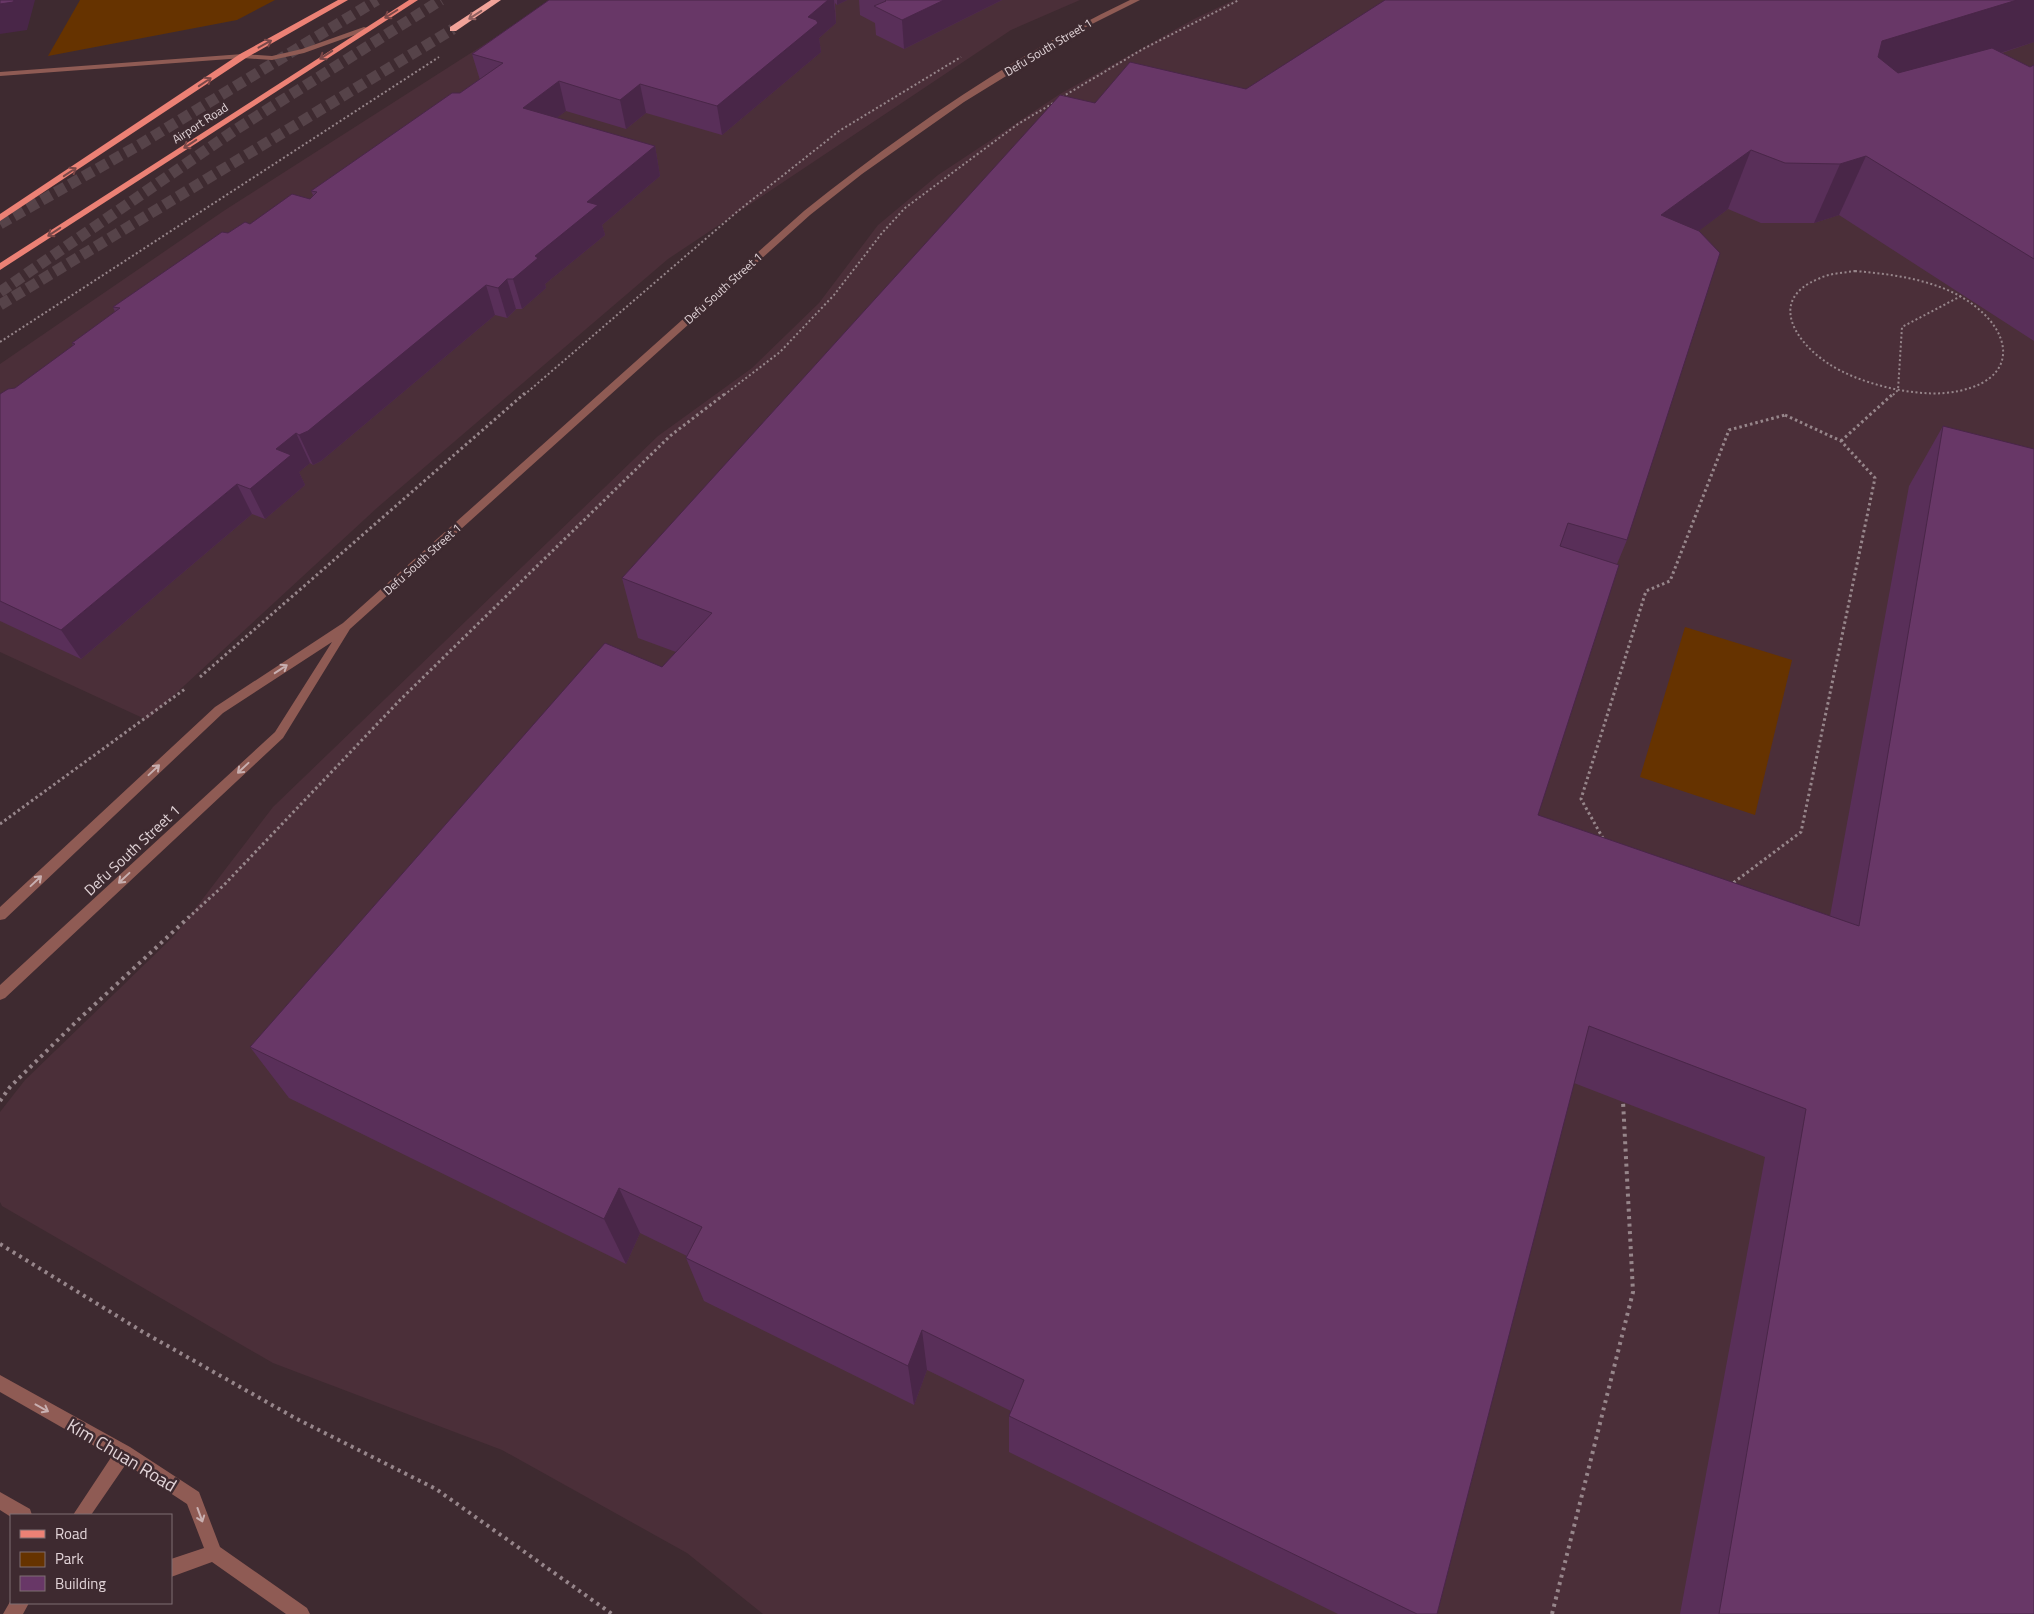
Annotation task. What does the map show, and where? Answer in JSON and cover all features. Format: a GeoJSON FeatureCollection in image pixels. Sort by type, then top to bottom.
{"type":"FeatureCollection","features":[{"type":"Feature","properties":{"kind":"highway"},"geometry":{"type":"LineString","coordinates":[[453,29],[497,0]]}},
{"type":"Feature","properties":{"kind":"main road"},"geometry":{"type":"LineString","coordinates":[[0,218],[244,56],[344,0]]}},
{"type":"Feature","properties":{"kind":"main road","name":"Airport Road"},"geometry":{"type":"LineString","coordinates":[[0,267],[414,0]]}},
{"type":"Feature","properties":{"kind":"street","name":"Defu South Street 1"},"geometry":{"type":"LineString","coordinates":[[0,915],[219,710],[347,626],[807,213],[859,172],[961,100],[1083,25],[1136,0]]}},
{"type":"Feature","properties":{"kind":"street"},"geometry":{"type":"LineString","coordinates":[[0,74],[244,56],[272,58],[304,51],[367,29]]}},
{"type":"Feature","properties":{"kind":"street","name":"Defu South Street 1"},"geometry":{"type":"LineString","coordinates":[[0,994],[279,735],[347,626]]}},
{"type":"Feature","properties":{"kind":"street","name":"Kim Chuan Road"},"geometry":{"type":"LineString","coordinates":[[0,1382],[124,1453],[193,1498],[214,1553]]}},
{"type":"Feature","properties":{"kind":"street"},"geometry":{"type":"LineString","coordinates":[[82,1514],[124,1453]]}},
{"type":"Feature","properties":{"kind":"street"},"geometry":{"type":"LineString","coordinates":[[0,1500],[22,1514]]}},
{"type":"Feature","properties":{"kind":"street"},"geometry":{"type":"LineString","coordinates":[[172,1568],[214,1553],[300,1614]]}},
{"type":"Feature","properties":{"kind":"path"},"geometry":{"type":"LineString","coordinates":[[0,1100],[10,1087],[71,1028],[224,885],[400,700],[670,436],[780,352],[834,295],[882,233],[905,208],[1018,124],[1143,49],[1239,0]]}},
{"type":"Feature","properties":{"kind":"path"},"geometry":{"type":"LineString","coordinates":[[0,342],[445,52]]}},
{"type":"Feature","properties":{"kind":"path"},"geometry":{"type":"LineString","coordinates":[[199,678],[738,211],[839,131],[968,52]]}},
{"type":"Feature","properties":{"kind":"path"},"geometry":{"type":"LineString","coordinates":[[1855,271],[1890,273],[1926,282],[1961,296],[1983,313],[1999,332],[2005,350],[2001,368],[1986,381],[1962,390],[1932,393],[1898,390],[1863,380],[1838,368],[1805,344],[1791,323],[1791,303],[1803,287],[1825,276],[1855,271]]}},
{"type":"Feature","properties":{"kind":"path"},"geometry":{"type":"LineString","coordinates":[[1841,441],[1898,390],[1902,327],[1961,296]]}},
{"type":"Feature","properties":{"kind":"path"},"geometry":{"type":"LineString","coordinates":[[1784,415],[1841,441],[1875,478],[1801,832],[1721,892],[1670,890],[1605,842],[1581,799],[1646,591],[1670,581],[1729,430],[1784,415]]}},
{"type":"Feature","properties":{"kind":"path"},"geometry":{"type":"LineString","coordinates":[[0,824],[192,684]]}},
{"type":"Feature","properties":{"kind":"path"},"geometry":{"type":"LineString","coordinates":[[1669,898],[1670,890]]}},
{"type":"Feature","properties":{"kind":"path"},"geometry":{"type":"LineString","coordinates":[[1552,1614],[1633,1292],[1623,1101]]}},
{"type":"Feature","properties":{"kind":"path"},"geometry":{"type":"LineString","coordinates":[[0,1244],[143,1332],[278,1408],[436,1489],[612,1614]]}},
{"type":"Feature","properties":{"kind":"shaded area"},"geometry":{"type":"Polygon","coordinates":[[[554,0],[1080,0],[1011,30],[668,259],[378,507],[147,720],[0,652],[0,364],[225,210],[554,0]]]}},
{"type":"Feature","properties":{"kind":"shaded area"},"geometry":{"type":"Polygon","coordinates":[[[1234,0],[2034,0],[2034,1614],[763,1614],[687,1553],[502,1450],[273,1363],[2,1206],[0,1202],[0,1112],[25,1080],[175,935],[273,807],[658,436],[752,368],[819,303],[878,225],[938,175],[1060,94],[1194,19],[1234,0]]]}},
{"type":"Feature","properties":{"kind":"green space"},"geometry":{"type":"Polygon","coordinates":[[[80,0],[275,0],[237,20],[48,56],[80,0]]]}},
{"type":"Feature","properties":{"kind":"green space"},"geometry":{"type":"Polygon","coordinates":[[[1685,627],[1792,660],[1755,815],[1640,777],[1685,627]]]}},
{"type":"Feature","properties":{"kind":"building"},"geometry":{"type":"Polygon","coordinates":[[[0,0],[14,0],[13,2],[0,4],[0,0]]]}},
{"type":"Feature","properties":{"kind":"building"},"geometry":{"type":"Polygon","coordinates":[[[549,0],[828,0],[808,17],[816,20],[818,23],[717,106],[640,84],[620,100],[559,81],[523,108],[655,146],[587,202],[598,205],[535,256],[538,258],[513,279],[507,279],[498,288],[486,285],[308,431],[299,435],[296,433],[276,449],[291,455],[250,489],[237,484],[61,630],[0,601],[0,394],[8,389],[15,388],[120,308],[113,307],[222,232],[228,233],[245,222],[250,224],[292,194],[310,199],[317,192],[311,191],[452,93],[460,93],[503,63],[472,54],[549,0]]]}},
{"type":"Feature","properties":{"kind":"building"},"geometry":{"type":"Polygon","coordinates":[[[885,0],[944,0],[902,20],[874,6],[885,0]]]}},
{"type":"Feature","properties":{"kind":"building"},"geometry":{"type":"Polygon","coordinates":[[[1385,0],[2017,0],[1882,41],[1878,57],[1898,73],[1992,48],[2030,67],[2034,65],[2034,259],[1866,156],[1840,164],[1785,163],[1751,150],[1661,215],[1699,231],[1720,253],[1627,540],[1568,523],[1560,546],[1619,565],[1538,815],[1859,926],[1943,426],[2034,449],[2034,1614],[1719,1614],[1806,1109],[1589,1026],[1437,1614],[1417,1614],[1009,1416],[1024,1380],[922,1330],[908,1366],[686,1258],[702,1227],[619,1188],[604,1219],[250,1047],[605,643],[662,667],[712,613],[622,578],[1060,95],[1095,103],[1130,62],[1246,89],[1385,0]]]}},
{"type":"Feature","properties":{"kind":"tunnel"},"geometry":{"type":"LineString","coordinates":[[0,224],[139,145],[377,0]]}},
{"type":"Feature","properties":{"kind":"tunnel"},"geometry":{"type":"LineString","coordinates":[[0,292],[235,130],[441,0]]}},
{"type":"Feature","properties":{"kind":"tunnel"},"geometry":{"type":"LineString","coordinates":[[0,305],[453,29]]}}]}
